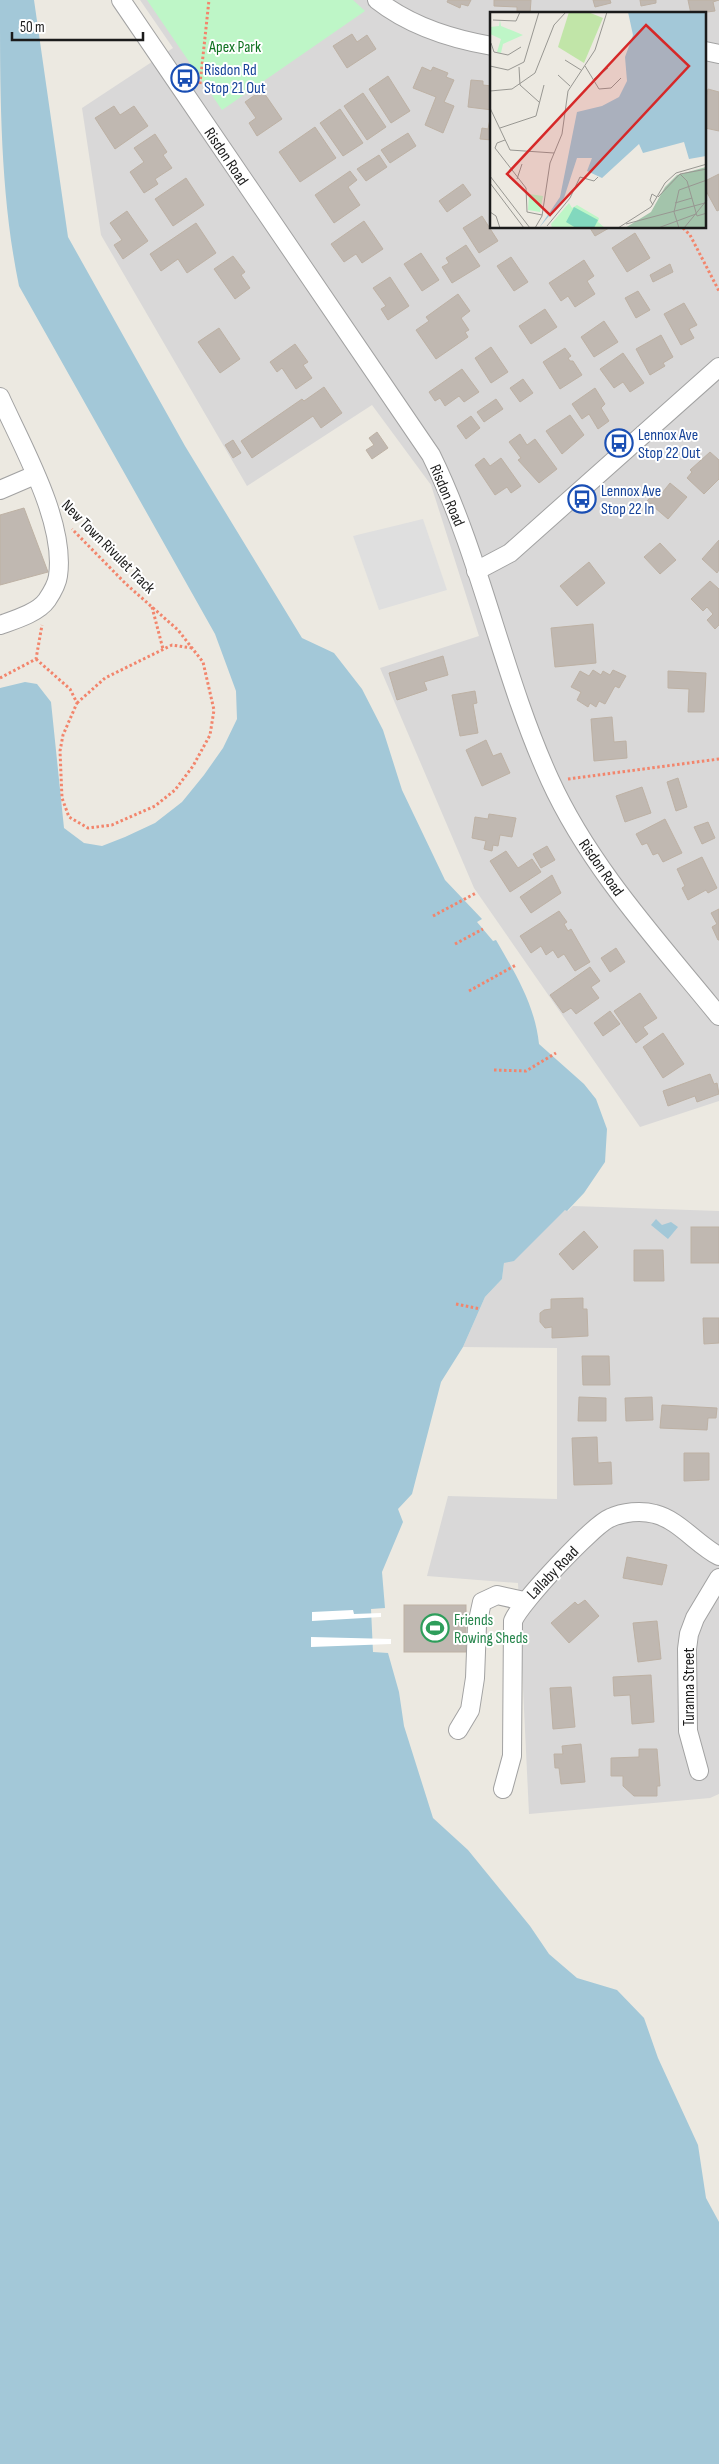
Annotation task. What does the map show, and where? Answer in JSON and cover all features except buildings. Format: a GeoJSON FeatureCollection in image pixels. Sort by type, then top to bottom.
{"type":"FeatureCollection","features":[{"type":"Feature","properties":{"kind":"street","name":"Risdon Road"},"geometry":{"type":"LineString","coordinates":[[121,0],[431,455],[457,513],[550,781],[579,834],[613,884],[719,1016]]}},
{"type":"Feature","properties":{"kind":"street"},"geometry":{"type":"LineString","coordinates":[[377,0],[406,18],[436,32],[490,46]]}},
{"type":"Feature","properties":{"kind":"street"},"geometry":{"type":"LineString","coordinates":[[706,51],[719,54]]}},
{"type":"Feature","properties":{"kind":"street"},"geometry":{"type":"LineString","coordinates":[[476,571],[510,553],[719,367]]}},
{"type":"Feature","properties":{"kind":"street"},"geometry":{"type":"LineString","coordinates":[[0,397],[48,503],[59,554],[58,578],[46,602],[24,616],[0,625]]}},
{"type":"Feature","properties":{"kind":"street"},"geometry":{"type":"LineString","coordinates":[[0,490],[35,475]]}},
{"type":"Feature","properties":{"kind":"street","name":"Lallaby Road"},"geometry":{"type":"LineString","coordinates":[[503,1789],[512,1756],[513,1621],[524,1602],[599,1524],[619,1515],[644,1512],[667,1518],[719,1556]]}},
{"type":"Feature","properties":{"kind":"street","name":"Turanna Street"},"geometry":{"type":"LineString","coordinates":[[699,1771],[688,1731],[686,1648],[695,1618],[719,1578]]}},
{"type":"Feature","properties":{"kind":"street"},"geometry":{"type":"LineString","coordinates":[[458,1730],[470,1710],[475,1678],[477,1625],[482,1602],[497,1595],[524,1602]]}},
{"type":"Feature","properties":{"kind":"path"},"geometry":{"type":"LineString","coordinates":[[186,95],[200,85],[209,0]]}},
{"type":"Feature","properties":{"kind":"path"},"geometry":{"type":"LineString","coordinates":[[684,229],[690,235],[719,291]]}},
{"type":"Feature","properties":{"kind":"path","name":"New Town Rivulet Track"},"geometry":{"type":"LineString","coordinates":[[67,523],[126,584],[178,630],[203,662],[212,693],[214,710],[210,735],[194,766],[174,790],[155,806],[112,825],[88,828],[78,824],[69,817],[62,798],[60,751],[63,735],[77,703],[105,678],[163,649],[172,645],[192,648]]}},
{"type":"Feature","properties":{"kind":"path"},"geometry":{"type":"LineString","coordinates":[[36,659],[46,602]]}},
{"type":"Feature","properties":{"kind":"path","name":"New Town Rivulet Track"},"geometry":{"type":"LineString","coordinates":[[152,607],[163,649]]}},
{"type":"Feature","properties":{"kind":"path"},"geometry":{"type":"LineString","coordinates":[[0,678],[36,659]]}},
{"type":"Feature","properties":{"kind":"path"},"geometry":{"type":"LineString","coordinates":[[36,659],[70,689],[77,703]]}},
{"type":"Feature","properties":{"kind":"path"},"geometry":{"type":"LineString","coordinates":[[550,781],[719,759]]}},
{"type":"Feature","properties":{"kind":"path"},"geometry":{"type":"LineString","coordinates":[[433,916],[476,893]]}},
{"type":"Feature","properties":{"kind":"path"},"geometry":{"type":"LineString","coordinates":[[455,944],[483,929]]}},
{"type":"Feature","properties":{"kind":"path"},"geometry":{"type":"LineString","coordinates":[[469,991],[516,965]]}},
{"type":"Feature","properties":{"kind":"path"},"geometry":{"type":"LineString","coordinates":[[494,1070],[526,1071],[556,1053]]}},
{"type":"Feature","properties":{"kind":"path"},"geometry":{"type":"LineString","coordinates":[[456,1304],[480,1309]]}},
{"type":"Feature","properties":{"kind":"shaded area"},"geometry":{"type":"Polygon","coordinates":[[[140,0],[719,0],[719,1101],[640,1127],[474,888],[380,668],[479,636],[431,485],[372,405],[247,486],[101,235],[82,108],[173,48],[140,0]]]}},
{"type":"Feature","properties":{"kind":"shaded area"},"geometry":{"type":"Polygon","coordinates":[[[423,519],[447,590],[379,610],[353,536],[423,519]]]}},
{"type":"Feature","properties":{"kind":"shaded area"},"geometry":{"type":"Polygon","coordinates":[[[573,1206],[719,1211],[719,1794],[710,1798],[529,1814],[518,1583],[427,1576],[448,1496],[557,1499],[557,1348],[463,1347],[485,1297],[502,1279],[504,1263],[566,1209],[568,1211],[573,1206]]]}},
{"type":"Feature","properties":{"kind":"green space","name":"Apex Park"},"geometry":{"type":"Polygon","coordinates":[[[147,0],[353,0],[365,11],[222,110],[147,0]]]}},
{"type":"Feature","properties":{"kind":"water"},"geometry":{"type":"Polygon","coordinates":[[[0,0],[34,0],[68,237],[185,446],[302,638],[334,653],[362,689],[383,730],[402,790],[445,880],[482,919],[477,922],[493,941],[496,940],[503,952],[529,1003],[539,1044],[584,1084],[596,1099],[607,1129],[605,1162],[584,1193],[567,1211],[565,1210],[514,1261],[504,1263],[502,1279],[485,1297],[463,1347],[441,1382],[412,1494],[398,1509],[403,1522],[382,1572],[385,1608],[371,1609],[373,1652],[388,1653],[399,1692],[404,1726],[433,1818],[468,1850],[530,1926],[549,1954],[577,1978],[617,1990],[644,2018],[658,2058],[698,2145],[706,2198],[719,2222],[719,2464],[0,2464],[0,688],[25,682],[37,684],[51,702],[64,828],[84,843],[102,846],[155,823],[182,802],[223,748],[237,719],[236,691],[215,634],[19,286],[8,216],[2,144],[0,0]]]}},
{"type":"Feature","properties":{"kind":"water"},"geometry":{"type":"Polygon","coordinates":[[[656,1219],[662,1225],[671,1222],[678,1227],[668,1239],[651,1225],[656,1219]]]}},
{"type":"Feature","properties":{"kind":"pier"},"geometry":{"type":"Polygon","coordinates":[[[353,1610],[354,1614],[381,1613],[381,1617],[312,1621],[312,1612],[353,1610]]]}},
{"type":"Feature","properties":{"kind":"pier"},"geometry":{"type":"Polygon","coordinates":[[[311,1637],[391,1639],[391,1644],[311,1647],[311,1637]]]}},
{"type":"Feature","properties":{"kind":"place","name":"Risdon Rd Stop 21 Out"},"geometry":{"type":"Point","coordinates":[185,78]}},
{"type":"Feature","properties":{"kind":"place","name":"Lennox Ave Stop 22 Out"},"geometry":{"type":"Point","coordinates":[619,443]}},
{"type":"Feature","properties":{"kind":"place","name":"Lennox Ave Stop 22 In"},"geometry":{"type":"Point","coordinates":[582,499]}},
{"type":"Feature","properties":{"kind":"place","name":"Friends Rowing Sheds"},"geometry":{"type":"Point","coordinates":[435,1628]}}]}
